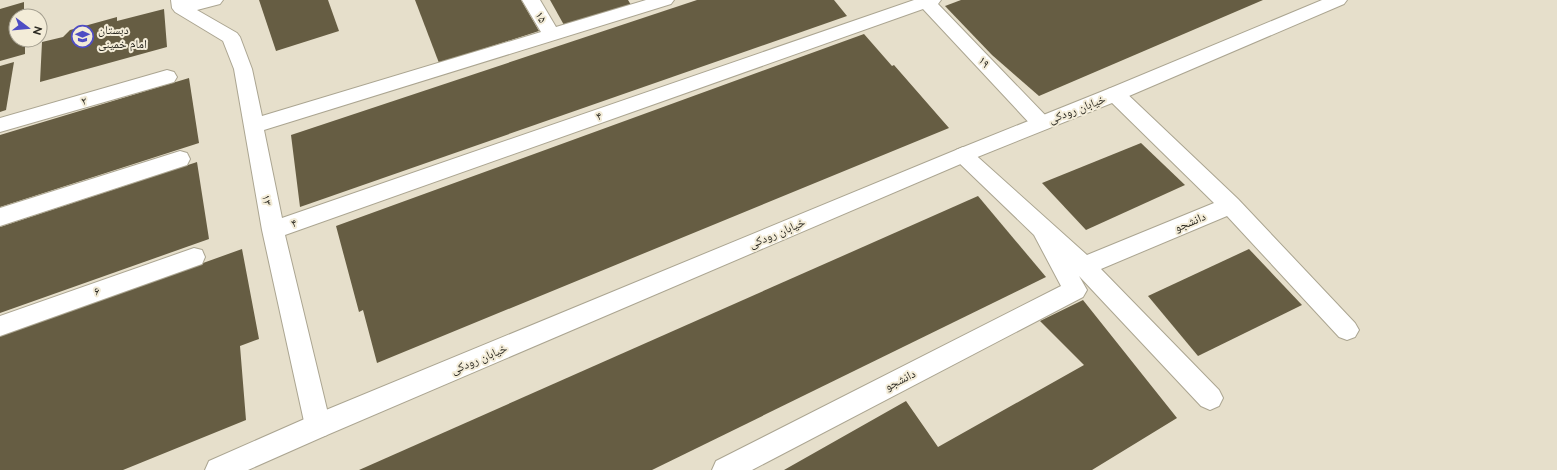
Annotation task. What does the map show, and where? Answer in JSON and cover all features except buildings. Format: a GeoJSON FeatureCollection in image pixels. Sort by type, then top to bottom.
{"type":"FeatureCollection","features":[{"type":"Feature","properties":{"kind":"street"},"geometry":{"type":"LineString","coordinates":[[181,4],[214,0]]}},
{"type":"Feature","properties":{"kind":"street","name":"۱۵"},"geometry":{"type":"LineString","coordinates":[[532,0],[551,34]]}},
{"type":"Feature","properties":{"kind":"street"},"geometry":{"type":"LineString","coordinates":[[253,126],[665,0]]}},
{"type":"Feature","properties":{"kind":"street","name":"خیابان رودکی"},"geometry":{"type":"LineString","coordinates":[[218,470],[318,426],[963,155],[1115,94],[1338,0]]}},
{"type":"Feature","properties":{"kind":"street","name":"۱۹"},"geometry":{"type":"LineString","coordinates":[[929,1],[1041,123]]}},
{"type":"Feature","properties":{"kind":"street","name":"۴"},"geometry":{"type":"LineString","coordinates":[[273,230],[929,1]]}},
{"type":"Feature","properties":{"kind":"street","name":"۱۳"},"geometry":{"type":"LineString","coordinates":[[181,4],[231,37],[243,69],[273,230],[318,426]]}},
{"type":"Feature","properties":{"kind":"street","name":"۲"},"geometry":{"type":"LineString","coordinates":[[0,125],[167,77]]}},
{"type":"Feature","properties":{"kind":"street"},"geometry":{"type":"LineString","coordinates":[[1115,94],[1230,205],[1347,330]]}},
{"type":"Feature","properties":{"kind":"street"},"geometry":{"type":"LineString","coordinates":[[963,155],[1084,266],[1210,398]]}},
{"type":"Feature","properties":{"kind":"street"},"geometry":{"type":"LineString","coordinates":[[0,217],[180,159]]}},
{"type":"Feature","properties":{"kind":"street","name":"دانشجو"},"geometry":{"type":"LineString","coordinates":[[1084,266],[1230,205]]}},
{"type":"Feature","properties":{"kind":"street","name":"دانشجو"},"geometry":{"type":"LineString","coordinates":[[725,470],[1075,290],[1042,229]]}},
{"type":"Feature","properties":{"kind":"street","name":"۶"},"geometry":{"type":"LineString","coordinates":[[0,326],[194,257]]}},
{"type":"Feature","properties":{"kind":"place","name":"دبستان امام خمینی"},"geometry":{"type":"Point","coordinates":[82,37]}}]}
